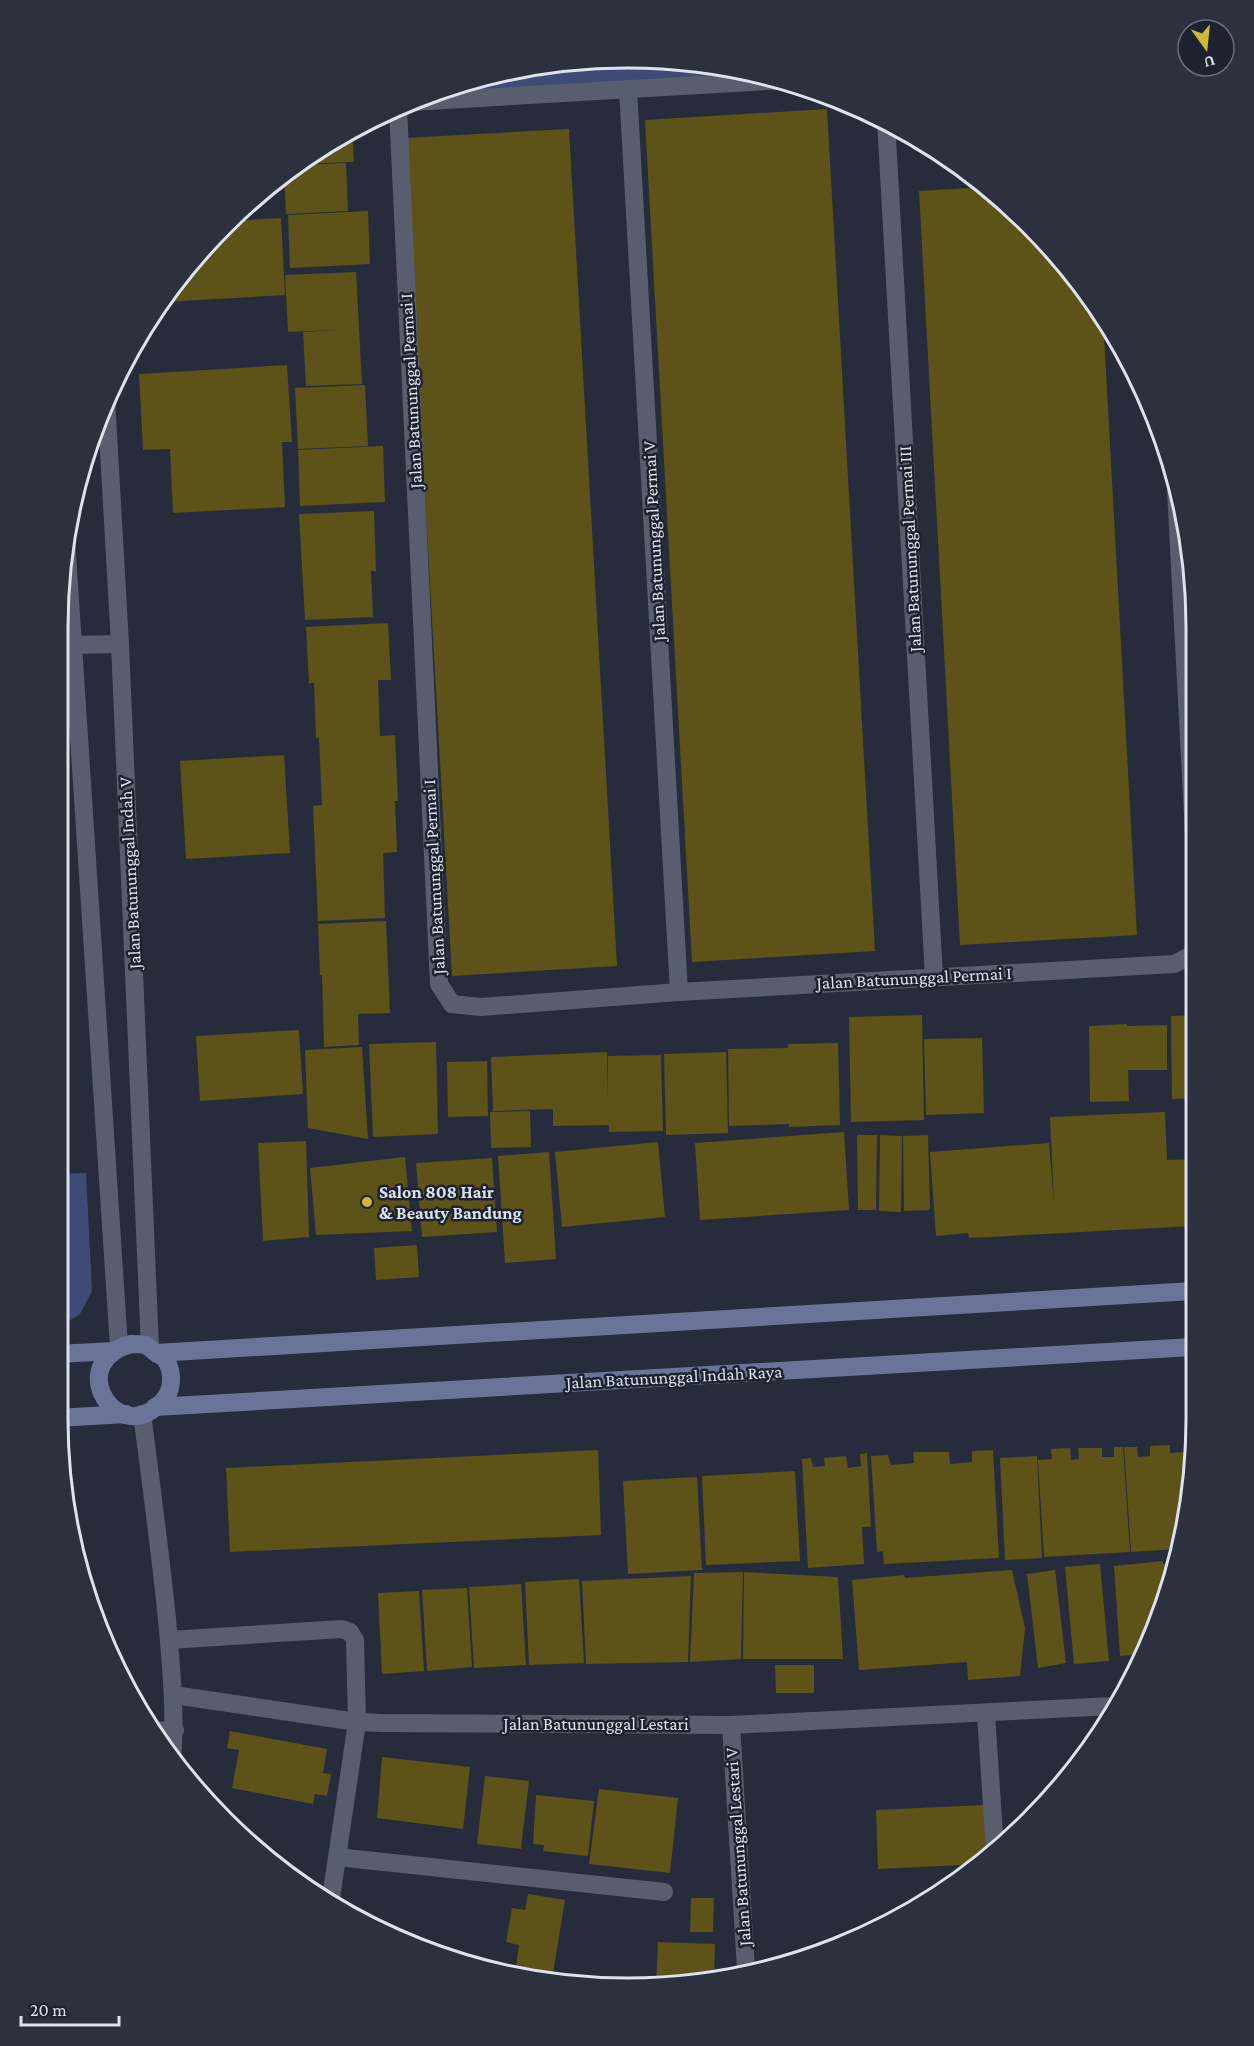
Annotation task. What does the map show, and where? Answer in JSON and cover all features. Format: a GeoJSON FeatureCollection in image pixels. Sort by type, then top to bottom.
{"type":"FeatureCollection","features":[{"type":"Feature","properties":{"kind":"street"},"geometry":{"type":"LineString","coordinates":[[438,100],[741,79]]}},
{"type":"Feature","properties":{"kind":"street","name":"Jalan Batununggal Permai V"},"geometry":{"type":"LineString","coordinates":[[628,89],[679,992]]}},
{"type":"Feature","properties":{"kind":"street","name":"Jalan Batununggal Permai I"},"geometry":{"type":"LineString","coordinates":[[398,117],[439,984],[452,1004],[481,1007],[679,992],[1174,964],[1186,958]]}},
{"type":"Feature","properties":{"kind":"street","name":"Jalan Batununggal Permai III"},"geometry":{"type":"LineString","coordinates":[[887,132],[934,977]]}},
{"type":"Feature","properties":{"kind":"street","name":"Jalan Batununggal Indah V"},"geometry":{"type":"LineString","coordinates":[[107,420],[153,1350]]}},
{"type":"Feature","properties":{"kind":"street"},"geometry":{"type":"LineString","coordinates":[[1178,531],[1186,681]]}},
{"type":"Feature","properties":{"kind":"street"},"geometry":{"type":"LineString","coordinates":[[69,588],[117,1349]]}},
{"type":"Feature","properties":{"kind":"street"},"geometry":{"type":"LineString","coordinates":[[73,645],[120,644]]}},
{"type":"Feature","properties":{"kind":"street"},"geometry":{"type":"LineString","coordinates":[[153,1350],[165,1359],[170,1370],[171,1383],[168,1395],[161,1405],[141,1412],[114,1410],[105,1401],[100,1389],[99,1377],[102,1365],[109,1354],[131,1344],[153,1350],[1186,1292]]}},
{"type":"Feature","properties":{"kind":"street","name":"Jalan Batununggal Indah Raya"},"geometry":{"type":"LineString","coordinates":[[68,1417],[1186,1347]]}},
{"type":"Feature","properties":{"kind":"street"},"geometry":{"type":"LineString","coordinates":[[68,1353],[117,1349]]}},
{"type":"Feature","properties":{"kind":"street"},"geometry":{"type":"LineString","coordinates":[[141,1412],[169,1640],[174,1695],[173,1746]]}},
{"type":"Feature","properties":{"kind":"street"},"geometry":{"type":"LineString","coordinates":[[169,1640],[342,1629],[350,1632],[355,1640],[357,1722],[332,1894]]}},
{"type":"Feature","properties":{"kind":"street","name":"Jalan Batununggal Lestari"},"geometry":{"type":"LineString","coordinates":[[174,1695],[357,1722],[731,1725],[1107,1706]]}},
{"type":"Feature","properties":{"kind":"street"},"geometry":{"type":"LineString","coordinates":[[986,1714],[994,1841]]}},
{"type":"Feature","properties":{"kind":"street","name":"Jalan Batununggal Lestari V"},"geometry":{"type":"LineString","coordinates":[[731,1725],[746,1966]]}},
{"type":"Feature","properties":{"kind":"street"},"geometry":{"type":"LineString","coordinates":[[162,1731],[175,1730]]}},
{"type":"Feature","properties":{"kind":"street"},"geometry":{"type":"LineString","coordinates":[[337,1857],[664,1892]]}},
{"type":"Feature","properties":{"kind":"shaded area"},"geometry":{"type":"Polygon","coordinates":[[[590,69],[664,69],[735,78],[467,91],[518,78],[590,69]]]}},
{"type":"Feature","properties":{"kind":"shaded area"},"geometry":{"type":"Polygon","coordinates":[[[86,1173],[92,1291],[80,1314],[68,1321],[68,1174],[86,1173]]]}},
{"type":"Feature","properties":{"kind":"building"},"geometry":{"type":"Polygon","coordinates":[[[827,109],[875,951],[692,962],[645,120],[827,109]]]}},
{"type":"Feature","properties":{"kind":"building"},"geometry":{"type":"Polygon","coordinates":[[[569,129],[617,966],[452,976],[405,138],[569,129]]]}},
{"type":"Feature","properties":{"kind":"building"},"geometry":{"type":"Polygon","coordinates":[[[353,139],[354,162],[314,163],[353,139]]]}},
{"type":"Feature","properties":{"kind":"building"},"geometry":{"type":"Polygon","coordinates":[[[346,163],[348,211],[286,214],[284,184],[313,164],[346,163]]]}},
{"type":"Feature","properties":{"kind":"building"},"geometry":{"type":"Polygon","coordinates":[[[974,188],[1023,231],[1048,258],[1071,286],[1104,334],[1137,935],[960,945],[919,191],[974,188]]]}},
{"type":"Feature","properties":{"kind":"building"},"geometry":{"type":"Polygon","coordinates":[[[368,211],[370,264],[290,268],[288,215],[368,211]]]}},
{"type":"Feature","properties":{"kind":"building"},"geometry":{"type":"Polygon","coordinates":[[[281,218],[285,295],[172,301],[206,258],[243,220],[281,218]]]}},
{"type":"Feature","properties":{"kind":"building"},"geometry":{"type":"Polygon","coordinates":[[[356,272],[362,384],[306,386],[303,332],[337,330],[288,332],[285,275],[356,272]]]}},
{"type":"Feature","properties":{"kind":"building"},"geometry":{"type":"Polygon","coordinates":[[[287,365],[292,442],[282,442],[285,507],[173,513],[170,449],[143,450],[139,374],[287,365]]]}},
{"type":"Feature","properties":{"kind":"building"},"geometry":{"type":"Polygon","coordinates":[[[365,385],[368,446],[298,449],[295,388],[365,385]]]}},
{"type":"Feature","properties":{"kind":"building"},"geometry":{"type":"Polygon","coordinates":[[[383,446],[385,502],[300,506],[298,450],[383,446]]]}},
{"type":"Feature","properties":{"kind":"building"},"geometry":{"type":"Polygon","coordinates":[[[374,511],[376,571],[371,571],[373,617],[305,620],[299,514],[374,511]]]}},
{"type":"Feature","properties":{"kind":"building"},"geometry":{"type":"Polygon","coordinates":[[[388,623],[391,680],[378,680],[380,736],[395,735],[398,801],[395,801],[397,852],[383,853],[385,918],[318,921],[313,806],[322,805],[319,738],[316,738],[314,683],[309,683],[306,627],[388,623]]]}},
{"type":"Feature","properties":{"kind":"building"},"geometry":{"type":"Polygon","coordinates":[[[284,755],[290,853],[186,859],[180,761],[284,755]]]}},
{"type":"Feature","properties":{"kind":"building"},"geometry":{"type":"Polygon","coordinates":[[[386,921],[390,1013],[358,1014],[359,1045],[324,1047],[318,924],[386,921]]]}},
{"type":"Feature","properties":{"kind":"building"},"geometry":{"type":"Polygon","coordinates":[[[922,1015],[924,1120],[851,1122],[849,1017],[922,1015]]]}},
{"type":"Feature","properties":{"kind":"building"},"geometry":{"type":"Polygon","coordinates":[[[1186,1015],[1186,1098],[1172,1099],[1171,1016],[1186,1015]]]}},
{"type":"Feature","properties":{"kind":"building"},"geometry":{"type":"Polygon","coordinates":[[[1127,1024],[1127,1026],[1167,1025],[1167,1070],[1128,1070],[1129,1101],[1090,1102],[1089,1026],[1127,1024]]]}},
{"type":"Feature","properties":{"kind":"building"},"geometry":{"type":"Polygon","coordinates":[[[299,1030],[303,1094],[200,1101],[196,1036],[299,1030]]]}},
{"type":"Feature","properties":{"kind":"building"},"geometry":{"type":"Polygon","coordinates":[[[982,1038],[984,1113],[926,1115],[924,1039],[982,1038]]]}},
{"type":"Feature","properties":{"kind":"building"},"geometry":{"type":"Polygon","coordinates":[[[436,1042],[438,1134],[373,1137],[369,1044],[436,1042]]]}},
{"type":"Feature","properties":{"kind":"building"},"geometry":{"type":"Polygon","coordinates":[[[838,1043],[840,1125],[729,1126],[728,1049],[788,1048],[788,1044],[838,1043]]]}},
{"type":"Feature","properties":{"kind":"building"},"geometry":{"type":"Polygon","coordinates":[[[362,1047],[368,1139],[308,1128],[305,1050],[362,1047]]]}},
{"type":"Feature","properties":{"kind":"building"},"geometry":{"type":"Polygon","coordinates":[[[607,1052],[608,1100],[608,1056],[661,1055],[663,1131],[609,1132],[609,1125],[553,1126],[553,1109],[493,1111],[491,1057],[607,1052]]]}},
{"type":"Feature","properties":{"kind":"building"},"geometry":{"type":"Polygon","coordinates":[[[726,1052],[728,1133],[666,1135],[664,1054],[726,1052]]]}},
{"type":"Feature","properties":{"kind":"building"},"geometry":{"type":"Polygon","coordinates":[[[487,1061],[488,1116],[448,1117],[447,1062],[487,1061]]]}},
{"type":"Feature","properties":{"kind":"building"},"geometry":{"type":"Polygon","coordinates":[[[530,1111],[531,1147],[491,1148],[490,1112],[530,1111]]]}},
{"type":"Feature","properties":{"kind":"building"},"geometry":{"type":"Polygon","coordinates":[[[1165,1112],[1167,1160],[1186,1159],[1186,1226],[969,1238],[968,1233],[936,1236],[930,1152],[1049,1143],[1054,1204],[1050,1117],[1165,1112]]]}},
{"type":"Feature","properties":{"kind":"building"},"geometry":{"type":"Polygon","coordinates":[[[844,1132],[849,1210],[700,1220],[695,1143],[844,1132]]]}},
{"type":"Feature","properties":{"kind":"building"},"geometry":{"type":"Polygon","coordinates":[[[857,1135],[877,1135],[876,1210],[858,1210],[857,1135]]]}},
{"type":"Feature","properties":{"kind":"building"},"geometry":{"type":"Polygon","coordinates":[[[880,1135],[902,1136],[901,1212],[879,1211],[880,1135]]]}},
{"type":"Feature","properties":{"kind":"building"},"geometry":{"type":"Polygon","coordinates":[[[928,1135],[930,1210],[904,1211],[903,1136],[928,1135]]]}},
{"type":"Feature","properties":{"kind":"building"},"geometry":{"type":"Polygon","coordinates":[[[306,1141],[309,1237],[263,1241],[258,1143],[306,1141]]]}},
{"type":"Feature","properties":{"kind":"building"},"geometry":{"type":"Polygon","coordinates":[[[658,1142],[665,1217],[562,1227],[555,1152],[658,1142]]]}},
{"type":"Feature","properties":{"kind":"building"},"geometry":{"type":"Polygon","coordinates":[[[549,1152],[556,1259],[505,1263],[498,1156],[549,1152]]]}},
{"type":"Feature","properties":{"kind":"building"},"geometry":{"type":"Polygon","coordinates":[[[405,1157],[412,1231],[316,1235],[310,1168],[405,1157]]]}},
{"type":"Feature","properties":{"kind":"building"},"geometry":{"type":"Polygon","coordinates":[[[492,1158],[497,1232],[422,1237],[416,1163],[492,1158]]]}},
{"type":"Feature","properties":{"kind":"building"},"geometry":{"type":"Polygon","coordinates":[[[417,1245],[419,1277],[376,1280],[374,1248],[417,1245]]]}},
{"type":"Feature","properties":{"kind":"building"},"geometry":{"type":"Polygon","coordinates":[[[1183,1444],[1185,1444],[1182,1492],[1171,1549],[1131,1552],[1124,1447],[1137,1447],[1138,1457],[1150,1456],[1150,1446],[1170,1445],[1170,1453],[1184,1452],[1183,1444]]]}},
{"type":"Feature","properties":{"kind":"building"},"geometry":{"type":"Polygon","coordinates":[[[1114,1447],[1123,1447],[1130,1552],[1044,1557],[1038,1460],[1052,1459],[1051,1449],[1070,1448],[1071,1460],[1079,1459],[1078,1448],[1102,1448],[1102,1457],[1114,1457],[1114,1447]]]}},
{"type":"Feature","properties":{"kind":"building"},"geometry":{"type":"Polygon","coordinates":[[[598,1450],[601,1535],[230,1552],[226,1468],[598,1450]]]}},
{"type":"Feature","properties":{"kind":"building"},"geometry":{"type":"Polygon","coordinates":[[[993,1450],[999,1558],[884,1564],[883,1551],[877,1552],[871,1456],[888,1455],[891,1465],[914,1463],[913,1452],[949,1452],[950,1464],[972,1462],[972,1451],[993,1450]]]}},
{"type":"Feature","properties":{"kind":"building"},"geometry":{"type":"Polygon","coordinates":[[[867,1453],[871,1527],[862,1527],[864,1564],[808,1568],[802,1459],[811,1458],[813,1467],[825,1466],[824,1458],[846,1456],[848,1468],[861,1466],[860,1454],[867,1453]]]}},
{"type":"Feature","properties":{"kind":"building"},"geometry":{"type":"Polygon","coordinates":[[[1037,1456],[1042,1558],[1005,1560],[1000,1458],[1037,1456]]]}},
{"type":"Feature","properties":{"kind":"building"},"geometry":{"type":"Polygon","coordinates":[[[795,1471],[800,1561],[706,1565],[702,1476],[795,1471]]]}},
{"type":"Feature","properties":{"kind":"building"},"geometry":{"type":"Polygon","coordinates":[[[697,1477],[702,1570],[628,1574],[623,1481],[697,1477]]]}},
{"type":"Feature","properties":{"kind":"building"},"geometry":{"type":"Polygon","coordinates":[[[1163,1561],[1163,1564],[1167,1564],[1157,1599],[1134,1655],[1120,1656],[1114,1566],[1163,1561]]]}},
{"type":"Feature","properties":{"kind":"building"},"geometry":{"type":"Polygon","coordinates":[[[1100,1564],[1109,1661],[1074,1664],[1065,1567],[1100,1564]]]}},
{"type":"Feature","properties":{"kind":"building"},"geometry":{"type":"Polygon","coordinates":[[[1012,1570],[1025,1628],[1020,1676],[968,1680],[967,1662],[859,1670],[852,1580],[1012,1570]]]}},
{"type":"Feature","properties":{"kind":"building"},"geometry":{"type":"Polygon","coordinates":[[[1055,1570],[1066,1663],[1038,1668],[1027,1574],[1055,1570]]]}},
{"type":"Feature","properties":{"kind":"building"},"geometry":{"type":"Polygon","coordinates":[[[743,1572],[741,1659],[690,1662],[694,1573],[743,1572]]]}},
{"type":"Feature","properties":{"kind":"building"},"geometry":{"type":"Polygon","coordinates":[[[744,1572],[838,1577],[843,1659],[743,1659],[744,1572]]]}},
{"type":"Feature","properties":{"kind":"building"},"geometry":{"type":"Polygon","coordinates":[[[691,1576],[688,1662],[586,1664],[582,1581],[691,1576]]]}},
{"type":"Feature","properties":{"kind":"building"},"geometry":{"type":"Polygon","coordinates":[[[579,1579],[584,1663],[529,1665],[525,1582],[579,1579]]]}},
{"type":"Feature","properties":{"kind":"building"},"geometry":{"type":"Polygon","coordinates":[[[521,1584],[526,1665],[474,1668],[469,1587],[521,1584]]]}},
{"type":"Feature","properties":{"kind":"building"},"geometry":{"type":"Polygon","coordinates":[[[467,1588],[472,1667],[427,1671],[422,1590],[467,1588]]]}},
{"type":"Feature","properties":{"kind":"building"},"geometry":{"type":"Polygon","coordinates":[[[419,1591],[424,1671],[382,1674],[378,1593],[419,1591]]]}},
{"type":"Feature","properties":{"kind":"building"},"geometry":{"type":"Polygon","coordinates":[[[775,1665],[814,1665],[814,1693],[776,1693],[775,1665]]]}},
{"type":"Feature","properties":{"kind":"building"},"geometry":{"type":"Polygon","coordinates":[[[230,1731],[327,1749],[323,1773],[331,1774],[327,1796],[315,1794],[313,1804],[232,1788],[239,1750],[227,1748],[230,1731]]]}},
{"type":"Feature","properties":{"kind":"building"},"geometry":{"type":"Polygon","coordinates":[[[382,1757],[470,1767],[463,1829],[377,1818],[382,1757]]]}},
{"type":"Feature","properties":{"kind":"building"},"geometry":{"type":"Polygon","coordinates":[[[485,1776],[529,1781],[521,1849],[477,1844],[485,1776]]]}},
{"type":"Feature","properties":{"kind":"building"},"geometry":{"type":"Polygon","coordinates":[[[599,1789],[678,1798],[670,1873],[589,1864],[599,1789]]]}},
{"type":"Feature","properties":{"kind":"building"},"geometry":{"type":"Polygon","coordinates":[[[536,1795],[594,1801],[588,1856],[543,1851],[544,1845],[533,1844],[536,1795]]]}},
{"type":"Feature","properties":{"kind":"building"},"geometry":{"type":"Polygon","coordinates":[[[984,1805],[986,1848],[965,1865],[878,1869],[876,1810],[984,1805]]]}},
{"type":"Feature","properties":{"kind":"building"},"geometry":{"type":"Polygon","coordinates":[[[528,1894],[565,1900],[553,1973],[516,1966],[519,1945],[506,1942],[512,1908],[525,1910],[528,1894]]]}},
{"type":"Feature","properties":{"kind":"building"},"geometry":{"type":"Polygon","coordinates":[[[691,1898],[714,1898],[713,1932],[690,1932],[691,1898]]]}},
{"type":"Feature","properties":{"kind":"building"},"geometry":{"type":"Polygon","coordinates":[[[658,1942],[715,1944],[714,1972],[656,1977],[658,1942]]]}},
{"type":"Feature","properties":{"kind":"place","name":"Salon 808 Hair & Beauty Bandung"},"geometry":{"type":"Point","coordinates":[367,1202]}}]}
